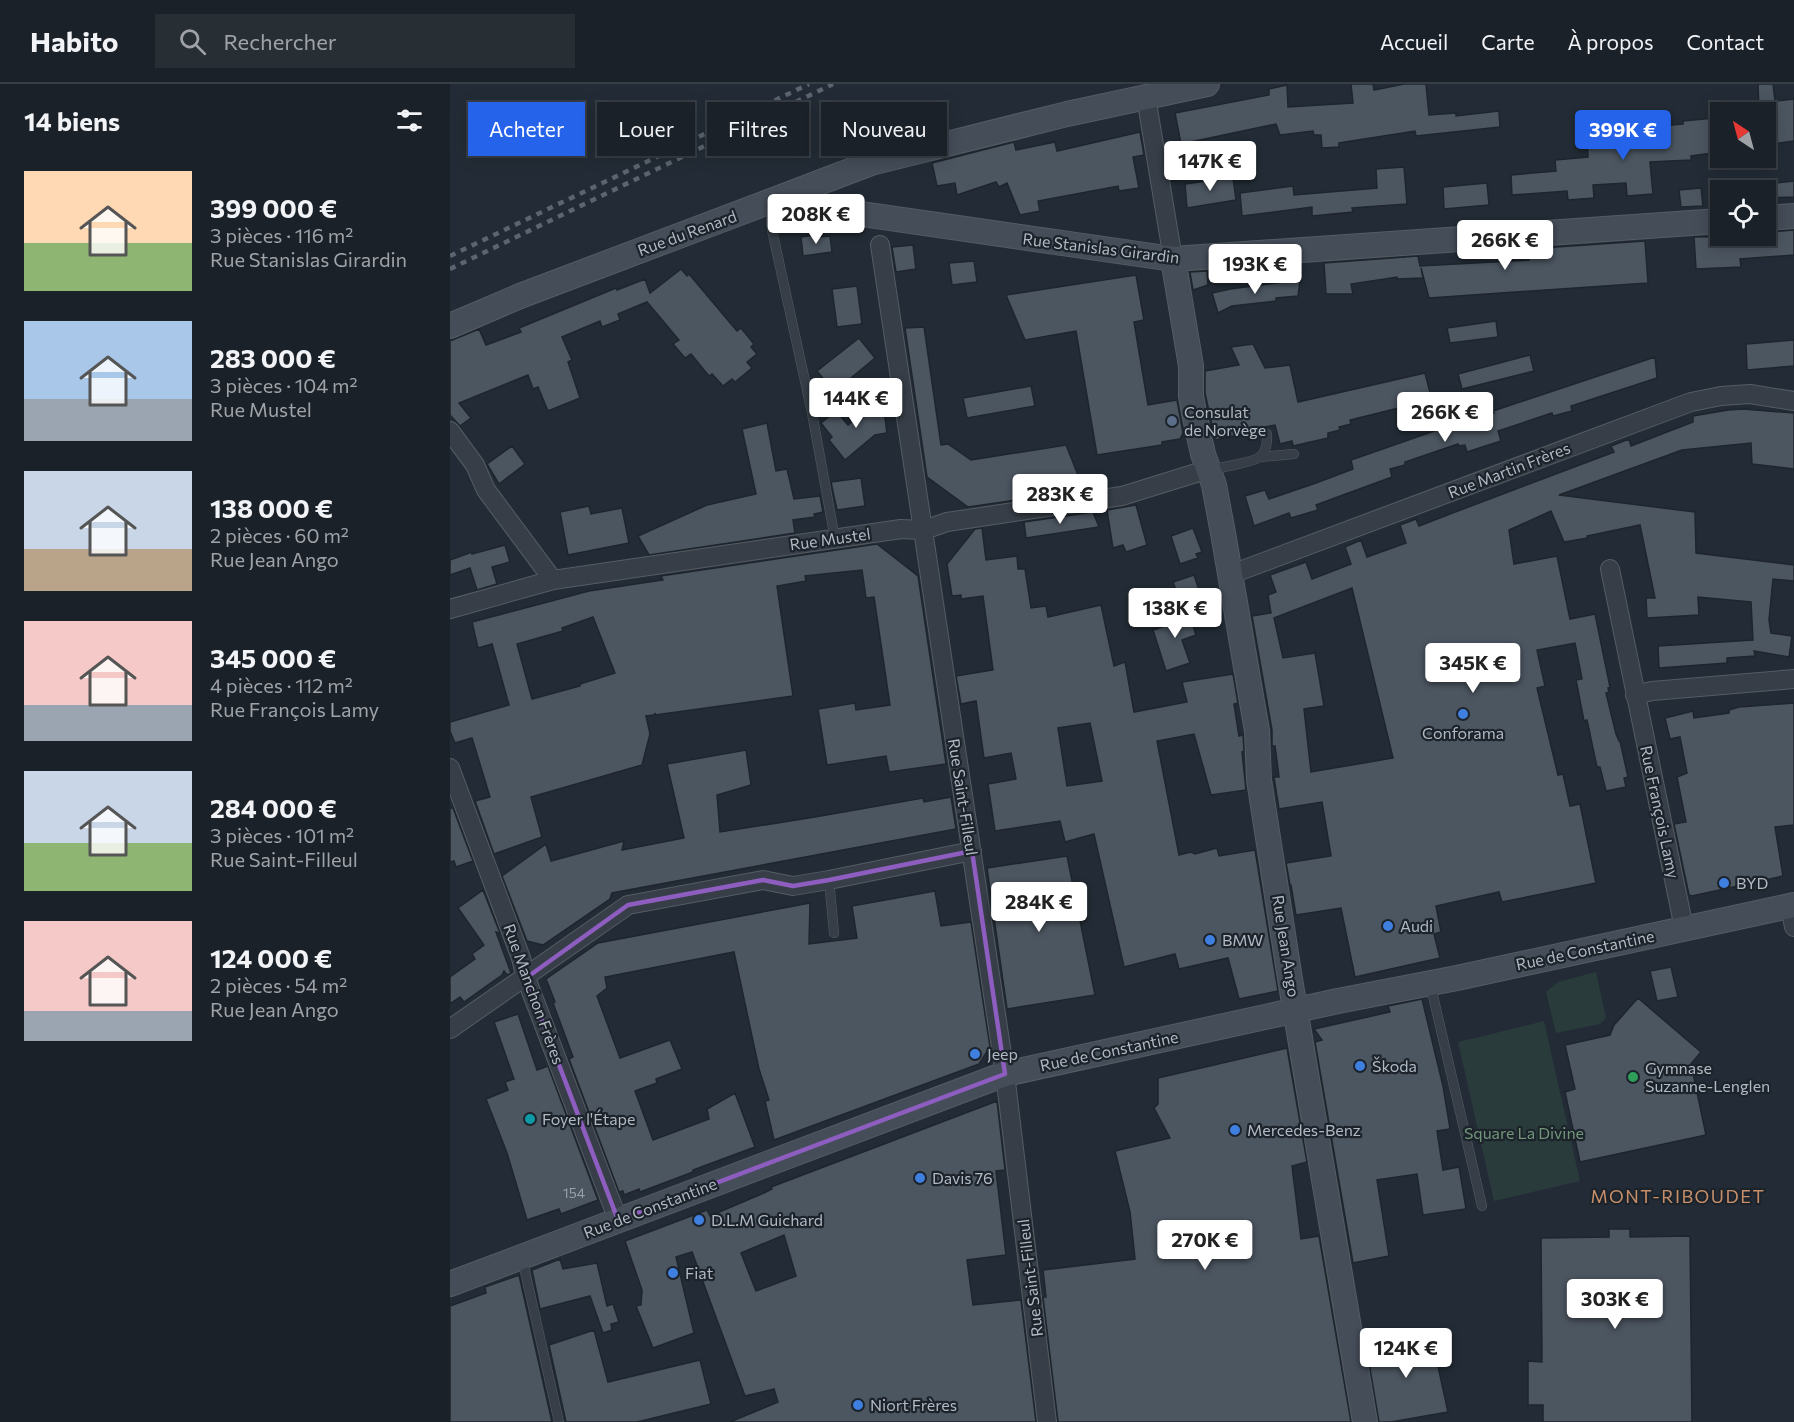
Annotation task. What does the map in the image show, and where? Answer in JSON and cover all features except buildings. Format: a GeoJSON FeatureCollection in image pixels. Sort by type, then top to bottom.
{"type":"FeatureCollection","features":[{"type":"Feature","properties":{"kind":"street","name":"Rue du Renard"},"geometry":{"type":"LineString","coordinates":[[450,326],[520,296],[772,219],[819,183],[871,163],[1207,84]]}},
{"type":"Feature","properties":{"kind":"street"},"geometry":{"type":"LineString","coordinates":[[1146,97],[1173,260]]}},
{"type":"Feature","properties":{"kind":"street"},"geometry":{"type":"LineString","coordinates":[[819,183],[842,212]]}},
{"type":"Feature","properties":{"kind":"street","name":"Rue Stanislas Girardin"},"geometry":{"type":"LineString","coordinates":[[772,219],[842,212],[1173,260],[1710,222]]}},
{"type":"Feature","properties":{"kind":"street"},"geometry":{"type":"LineString","coordinates":[[1776,217],[1794,216]]}},
{"type":"Feature","properties":{"kind":"street","name":"Rue Saint-Filleul"},"geometry":{"type":"LineString","coordinates":[[880,245],[1005,1074],[1047,1422]]}},
{"type":"Feature","properties":{"kind":"street","name":"Rue Jean Ango"},"geometry":{"type":"LineString","coordinates":[[1173,260],[1191,366],[1191,396],[1194,413],[1223,533],[1257,731],[1259,780],[1365,1422]]}},
{"type":"Feature","properties":{"kind":"street","name":"Rue Martin Frères"},"geometry":{"type":"LineString","coordinates":[[1229,575],[1691,402],[1720,396],[1750,394],[1794,401]]}},
{"type":"Feature","properties":{"kind":"street"},"geometry":{"type":"LineString","coordinates":[[450,431],[475,465],[486,490],[553,580]]}},
{"type":"Feature","properties":{"kind":"street","name":"Rue Mustel"},"geometry":{"type":"LineString","coordinates":[[450,609],[553,580],[901,529],[924,530],[947,522],[1122,496],[1209,469]]}},
{"type":"Feature","properties":{"kind":"street","name":"Rue François Lamy"},"geometry":{"type":"LineString","coordinates":[[1610,569],[1684,928]]}},
{"type":"Feature","properties":{"kind":"street"},"geometry":{"type":"LineString","coordinates":[[1635,695],[1794,679]]}},
{"type":"Feature","properties":{"kind":"street","name":"Rue Manchon Frères"},"geometry":{"type":"LineString","coordinates":[[450,768],[522,958],[526,978],[618,1220]]}},
{"type":"Feature","properties":{"kind":"street"},"geometry":{"type":"LineString","coordinates":[[450,1029],[628,905],[763,880],[794,886],[972,851]]}},
{"type":"Feature","properties":{"kind":"street","name":"Rue de Constantine"},"geometry":{"type":"LineString","coordinates":[[450,1284],[1005,1074],[1684,928],[1792,913]]}},
{"type":"Feature","properties":{"kind":"lane"},"geometry":{"type":"LineString","coordinates":[[772,219],[835,539]]}},
{"type":"Feature","properties":{"kind":"lane"},"geometry":{"type":"LineString","coordinates":[[1260,457],[1267,447],[1267,434]]}},
{"type":"Feature","properties":{"kind":"lane"},"geometry":{"type":"LineString","coordinates":[[1209,469],[1222,468],[1260,457],[1294,454]]}},
{"type":"Feature","properties":{"kind":"lane"},"geometry":{"type":"LineString","coordinates":[[829,880],[834,933]]}},
{"type":"Feature","properties":{"kind":"lane"},"geometry":{"type":"LineString","coordinates":[[1430,982],[1482,1206]]}},
{"type":"Feature","properties":{"kind":"lane"},"geometry":{"type":"LineString","coordinates":[[522,1257],[559,1422]]}},
{"type":"Feature","properties":{"kind":"highlighted area"},"geometry":{"type":"Polygon","coordinates":[[[972,851],[1005,1074],[618,1220],[526,978],[628,905],[763,880],[793,886],[972,851]]]}},
{"type":"Feature","properties":{"kind":"green space"},"geometry":{"type":"Polygon","coordinates":[[[1596,972],[1606,1018],[1600,1024],[1556,1033],[1546,992],[1558,982],[1596,972]]]}},
{"type":"Feature","properties":{"kind":"green space","name":"Square La Divine"},"geometry":{"type":"Polygon","coordinates":[[[1544,1021],[1580,1181],[1494,1201],[1458,1042],[1544,1021]]]}},
{"type":"Feature","properties":{"kind":"railway"},"geometry":{"type":"LineString","coordinates":[[450,256],[809,84]]}},
{"type":"Feature","properties":{"kind":"railway"},"geometry":{"type":"LineString","coordinates":[[450,269],[833,84]]}},
{"type":"Feature","properties":{"kind":"place","name":"Consulat de Norvège"},"geometry":{"type":"Point","coordinates":[1172,421]}},
{"type":"Feature","properties":{"kind":"place","name":"Conforama"},"geometry":{"type":"Point","coordinates":[1463,714]}},
{"type":"Feature","properties":{"kind":"place","name":"BYD"},"geometry":{"type":"Point","coordinates":[1724,883]}},
{"type":"Feature","properties":{"kind":"place","name":"Audi"},"geometry":{"type":"Point","coordinates":[1388,926]}},
{"type":"Feature","properties":{"kind":"place","name":"BMW"},"geometry":{"type":"Point","coordinates":[1210,940]}},
{"type":"Feature","properties":{"kind":"place","name":"Jeep"},"geometry":{"type":"Point","coordinates":[975,1054]}},
{"type":"Feature","properties":{"kind":"place","name":"Škoda"},"geometry":{"type":"Point","coordinates":[1360,1066]}},
{"type":"Feature","properties":{"kind":"place","name":"Gymnase Suzanne-Lenglen"},"geometry":{"type":"Point","coordinates":[1633,1077]}},
{"type":"Feature","properties":{"kind":"place","name":"Foyer l'Étape"},"geometry":{"type":"Point","coordinates":[530,1119]}},
{"type":"Feature","properties":{"kind":"place","name":"Mercedes-Benz"},"geometry":{"type":"Point","coordinates":[1235,1130]}},
{"type":"Feature","properties":{"kind":"place","name":"Davis 76"},"geometry":{"type":"Point","coordinates":[920,1178]}},
{"type":"Feature","properties":{"kind":"place","name":"D.L.M Guichard"},"geometry":{"type":"Point","coordinates":[699,1220]}},
{"type":"Feature","properties":{"kind":"place","name":"Fiat"},"geometry":{"type":"Point","coordinates":[673,1273]}},
{"type":"Feature","properties":{"kind":"place","name":"Niort Frères"},"geometry":{"type":"Point","coordinates":[858,1405]}},
{"type":"Feature","properties":{"kind":"district","name":"MONT-RIBOUDET"},"geometry":{"type":"Point","coordinates":[1678,1197]}}]}
